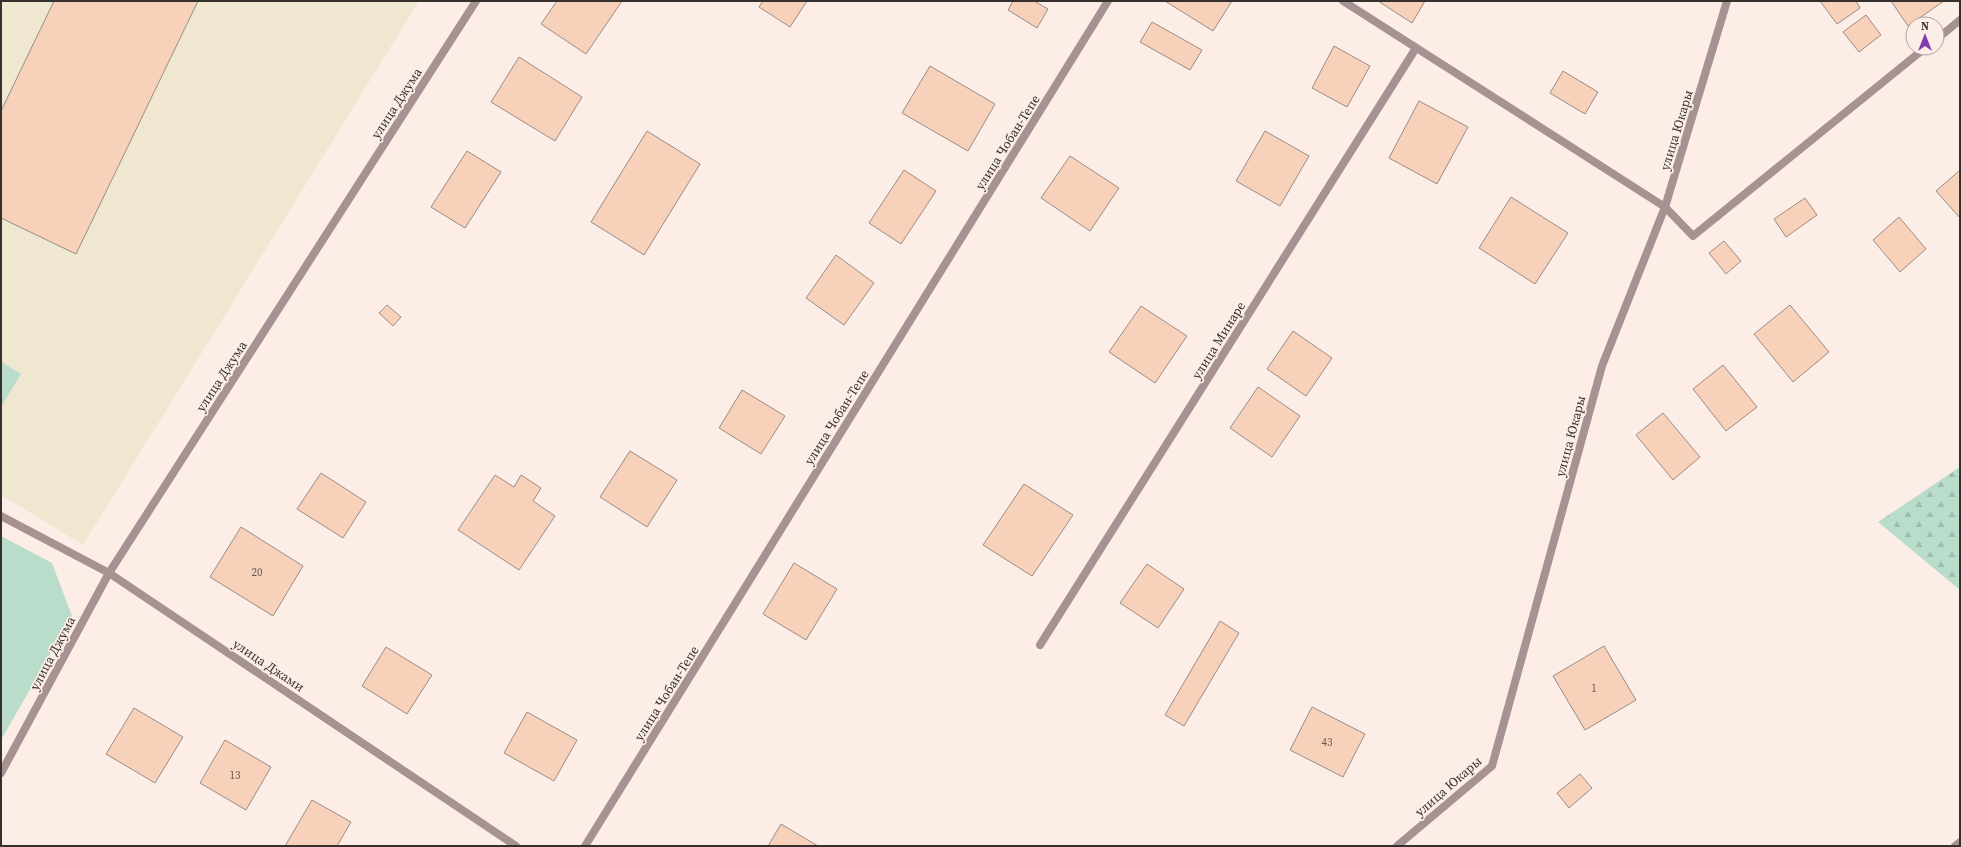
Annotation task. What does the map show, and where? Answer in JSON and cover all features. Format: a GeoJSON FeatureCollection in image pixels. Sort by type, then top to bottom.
{"type":"FeatureCollection","features":[{"type":"Feature","properties":{"kind":"street","name":"улица Джума"},"geometry":{"type":"LineString","coordinates":[[1,773],[109,572],[476,1]]}},
{"type":"Feature","properties":{"kind":"street","name":"улица Чобан-Тепе"},"geometry":{"type":"LineString","coordinates":[[586,846],[1108,1]]}},
{"type":"Feature","properties":{"kind":"street"},"geometry":{"type":"LineString","coordinates":[[1344,1],[1665,207],[1693,236],[1915,56]]}},
{"type":"Feature","properties":{"kind":"street","name":"улица Юкары"},"geometry":{"type":"LineString","coordinates":[[1397,846],[1492,766],[1602,366],[1665,207],[1727,1]]}},
{"type":"Feature","properties":{"kind":"street"},"geometry":{"type":"LineString","coordinates":[[1945,32],[1960,20]]}},
{"type":"Feature","properties":{"kind":"street","name":"улица Минаре"},"geometry":{"type":"LineString","coordinates":[[1040,645],[1416,48]]}},
{"type":"Feature","properties":{"kind":"street","name":"улица Джами"},"geometry":{"type":"LineString","coordinates":[[1,516],[109,572],[516,846]]}},
{"type":"Feature","properties":{"kind":"street"},"geometry":{"type":"LineString","coordinates":[[1954,846],[1960,842]]}},
{"type":"Feature","properties":{"kind":"shaded area"},"geometry":{"type":"Polygon","coordinates":[[[1,1],[419,1],[83,545],[1,495],[1,1]]]}},
{"type":"Feature","properties":{"kind":"green space"},"geometry":{"type":"Polygon","coordinates":[[[1,362],[21,374],[1,407],[1,362]]]}},
{"type":"Feature","properties":{"kind":"green space"},"geometry":{"type":"Polygon","coordinates":[[[1960,467],[1960,590],[1878,522],[1960,467]]]}},
{"type":"Feature","properties":{"kind":"green space"},"geometry":{"type":"Polygon","coordinates":[[[1,536],[52,563],[72,616],[1,740],[1,536]]]}},
{"type":"Feature","properties":{"kind":"building"},"geometry":{"type":"Polygon","coordinates":[[[54,1],[198,1],[76,254],[1,218],[1,111],[54,1]]]}},
{"type":"Feature","properties":{"kind":"building"},"geometry":{"type":"Polygon","coordinates":[[[557,1],[622,1],[586,54],[541,24],[557,1]]]}},
{"type":"Feature","properties":{"kind":"building"},"geometry":{"type":"Polygon","coordinates":[[[763,1],[807,1],[790,27],[759,7],[763,1]]]}},
{"type":"Feature","properties":{"kind":"building"},"geometry":{"type":"Polygon","coordinates":[[[1013,1],[1034,1],[1048,9],[1037,28],[1008,10],[1013,1]]]}},
{"type":"Feature","properties":{"kind":"building"},"geometry":{"type":"Polygon","coordinates":[[[1165,1],[1232,1],[1213,31],[1165,1]]]}},
{"type":"Feature","properties":{"kind":"building"},"geometry":{"type":"Polygon","coordinates":[[[1378,1],[1425,1],[1412,23],[1378,1]]]}},
{"type":"Feature","properties":{"kind":"building"},"geometry":{"type":"Polygon","coordinates":[[[1820,1],[1856,1],[1860,8],[1837,24],[1820,1]]]}},
{"type":"Feature","properties":{"kind":"building"},"geometry":{"type":"Polygon","coordinates":[[[1891,1],[1944,1],[1922,16],[1905,16],[1905,22],[1891,1]]]}},
{"type":"Feature","properties":{"kind":"building"},"geometry":{"type":"Polygon","coordinates":[[[1866,15],[1881,35],[1859,52],[1843,32],[1866,15]]]}},
{"type":"Feature","properties":{"kind":"building"},"geometry":{"type":"Polygon","coordinates":[[[1152,22],[1202,50],[1190,70],[1140,42],[1152,22]]]}},
{"type":"Feature","properties":{"kind":"building"},"geometry":{"type":"Polygon","coordinates":[[[1334,46],[1370,66],[1347,107],[1312,88],[1334,46]]]}},
{"type":"Feature","properties":{"kind":"building"},"geometry":{"type":"Polygon","coordinates":[[[519,57],[582,97],[555,141],[491,102],[519,57]]]}},
{"type":"Feature","properties":{"kind":"building"},"geometry":{"type":"Polygon","coordinates":[[[930,66],[995,104],[968,151],[902,113],[930,66]]]}},
{"type":"Feature","properties":{"kind":"building"},"geometry":{"type":"Polygon","coordinates":[[[1563,71],[1598,92],[1585,114],[1550,93],[1563,71]]]}},
{"type":"Feature","properties":{"kind":"building"},"geometry":{"type":"Polygon","coordinates":[[[1419,101],[1468,127],[1437,184],[1389,158],[1419,101]]]}},
{"type":"Feature","properties":{"kind":"building"},"geometry":{"type":"Polygon","coordinates":[[[647,131],[700,164],[644,255],[591,222],[647,131]]]}},
{"type":"Feature","properties":{"kind":"building"},"geometry":{"type":"Polygon","coordinates":[[[1265,131],[1309,156],[1280,206],[1236,181],[1265,131]]]}},
{"type":"Feature","properties":{"kind":"building"},"geometry":{"type":"Polygon","coordinates":[[[467,151],[501,172],[465,228],[431,207],[467,151]]]}},
{"type":"Feature","properties":{"kind":"building"},"geometry":{"type":"Polygon","coordinates":[[[1070,156],[1119,188],[1090,231],[1041,198],[1070,156]]]}},
{"type":"Feature","properties":{"kind":"building"},"geometry":{"type":"Polygon","coordinates":[[[904,170],[936,191],[901,244],[869,223],[904,170]]]}},
{"type":"Feature","properties":{"kind":"building"},"geometry":{"type":"Polygon","coordinates":[[[1960,170],[1960,218],[1936,191],[1960,170]]]}},
{"type":"Feature","properties":{"kind":"building"},"geometry":{"type":"Polygon","coordinates":[[[1511,197],[1568,233],[1535,284],[1479,248],[1511,197]]]}},
{"type":"Feature","properties":{"kind":"building"},"geometry":{"type":"Polygon","coordinates":[[[1805,198],[1817,215],[1786,237],[1774,219],[1805,198]]]}},
{"type":"Feature","properties":{"kind":"building"},"geometry":{"type":"Polygon","coordinates":[[[1899,217],[1926,249],[1900,272],[1873,240],[1899,217]]]}},
{"type":"Feature","properties":{"kind":"building"},"geometry":{"type":"Polygon","coordinates":[[[1724,241],[1741,261],[1726,274],[1709,253],[1724,241]]]}},
{"type":"Feature","properties":{"kind":"building"},"geometry":{"type":"Polygon","coordinates":[[[836,255],[874,283],[844,325],[806,298],[836,255]]]}},
{"type":"Feature","properties":{"kind":"building"},"geometry":{"type":"Polygon","coordinates":[[[387,305],[401,317],[393,326],[379,313],[387,305]]]}},
{"type":"Feature","properties":{"kind":"building"},"geometry":{"type":"Polygon","coordinates":[[[1790,305],[1829,352],[1793,382],[1754,334],[1790,305]]]}},
{"type":"Feature","properties":{"kind":"building"},"geometry":{"type":"Polygon","coordinates":[[[1141,306],[1187,336],[1155,383],[1109,352],[1141,306]]]}},
{"type":"Feature","properties":{"kind":"building"},"geometry":{"type":"Polygon","coordinates":[[[1293,331],[1332,358],[1306,396],[1267,369],[1293,331]]]}},
{"type":"Feature","properties":{"kind":"building"},"geometry":{"type":"Polygon","coordinates":[[[1723,365],[1757,407],[1726,431],[1693,389],[1723,365]]]}},
{"type":"Feature","properties":{"kind":"building"},"geometry":{"type":"Polygon","coordinates":[[[1258,387],[1300,416],[1272,457],[1230,428],[1258,387]]]}},
{"type":"Feature","properties":{"kind":"building"},"geometry":{"type":"Polygon","coordinates":[[[742,390],[785,416],[761,454],[719,428],[742,390]]]}},
{"type":"Feature","properties":{"kind":"building"},"geometry":{"type":"Polygon","coordinates":[[[1663,413],[1700,457],[1673,480],[1636,435],[1663,413]]]}},
{"type":"Feature","properties":{"kind":"building"},"geometry":{"type":"Polygon","coordinates":[[[630,451],[677,480],[647,527],[600,497],[630,451]]]}},
{"type":"Feature","properties":{"kind":"building"},"geometry":{"type":"Polygon","coordinates":[[[321,473],[366,502],[343,538],[297,509],[321,473]]]}},
{"type":"Feature","properties":{"kind":"building"},"geometry":{"type":"Polygon","coordinates":[[[495,475],[514,487],[521,475],[541,488],[533,501],[555,516],[519,570],[458,530],[495,475]]]}},
{"type":"Feature","properties":{"kind":"building"},"geometry":{"type":"Polygon","coordinates":[[[1024,484],[1073,515],[1032,576],[983,545],[1024,484]]]}},
{"type":"Feature","properties":{"kind":"building"},"geometry":{"type":"Polygon","coordinates":[[[241,527],[303,566],[273,616],[210,577],[241,527]]]}},
{"type":"Feature","properties":{"kind":"building"},"geometry":{"type":"Polygon","coordinates":[[[794,563],[837,589],[806,640],[763,614],[794,563]]]}},
{"type":"Feature","properties":{"kind":"building"},"geometry":{"type":"Polygon","coordinates":[[[1147,564],[1184,589],[1158,628],[1120,603],[1147,564]]]}},
{"type":"Feature","properties":{"kind":"building"},"geometry":{"type":"Polygon","coordinates":[[[1220,621],[1239,633],[1184,726],[1165,715],[1220,621]]]}},
{"type":"Feature","properties":{"kind":"building"},"geometry":{"type":"Polygon","coordinates":[[[1604,646],[1636,700],[1585,730],[1553,676],[1604,646]]]}},
{"type":"Feature","properties":{"kind":"building"},"geometry":{"type":"Polygon","coordinates":[[[386,647],[432,675],[407,714],[362,686],[386,647]]]}},
{"type":"Feature","properties":{"kind":"building"},"geometry":{"type":"Polygon","coordinates":[[[1312,707],[1365,734],[1343,777],[1290,750],[1312,707]]]}},
{"type":"Feature","properties":{"kind":"building"},"geometry":{"type":"Polygon","coordinates":[[[134,708],[183,737],[155,783],[106,754],[134,708]]]}},
{"type":"Feature","properties":{"kind":"building"},"geometry":{"type":"Polygon","coordinates":[[[527,712],[577,740],[554,781],[504,753],[527,712]]]}},
{"type":"Feature","properties":{"kind":"building"},"geometry":{"type":"Polygon","coordinates":[[[225,740],[271,767],[246,810],[200,783],[225,740]]]}},
{"type":"Feature","properties":{"kind":"building"},"geometry":{"type":"Polygon","coordinates":[[[1580,774],[1592,788],[1569,808],[1557,793],[1580,774]]]}},
{"type":"Feature","properties":{"kind":"building"},"geometry":{"type":"Polygon","coordinates":[[[312,800],[351,822],[337,846],[285,846],[312,800]]]}},
{"type":"Feature","properties":{"kind":"building"},"geometry":{"type":"Polygon","coordinates":[[[781,824],[818,846],[768,846],[781,824]]]}}]}
